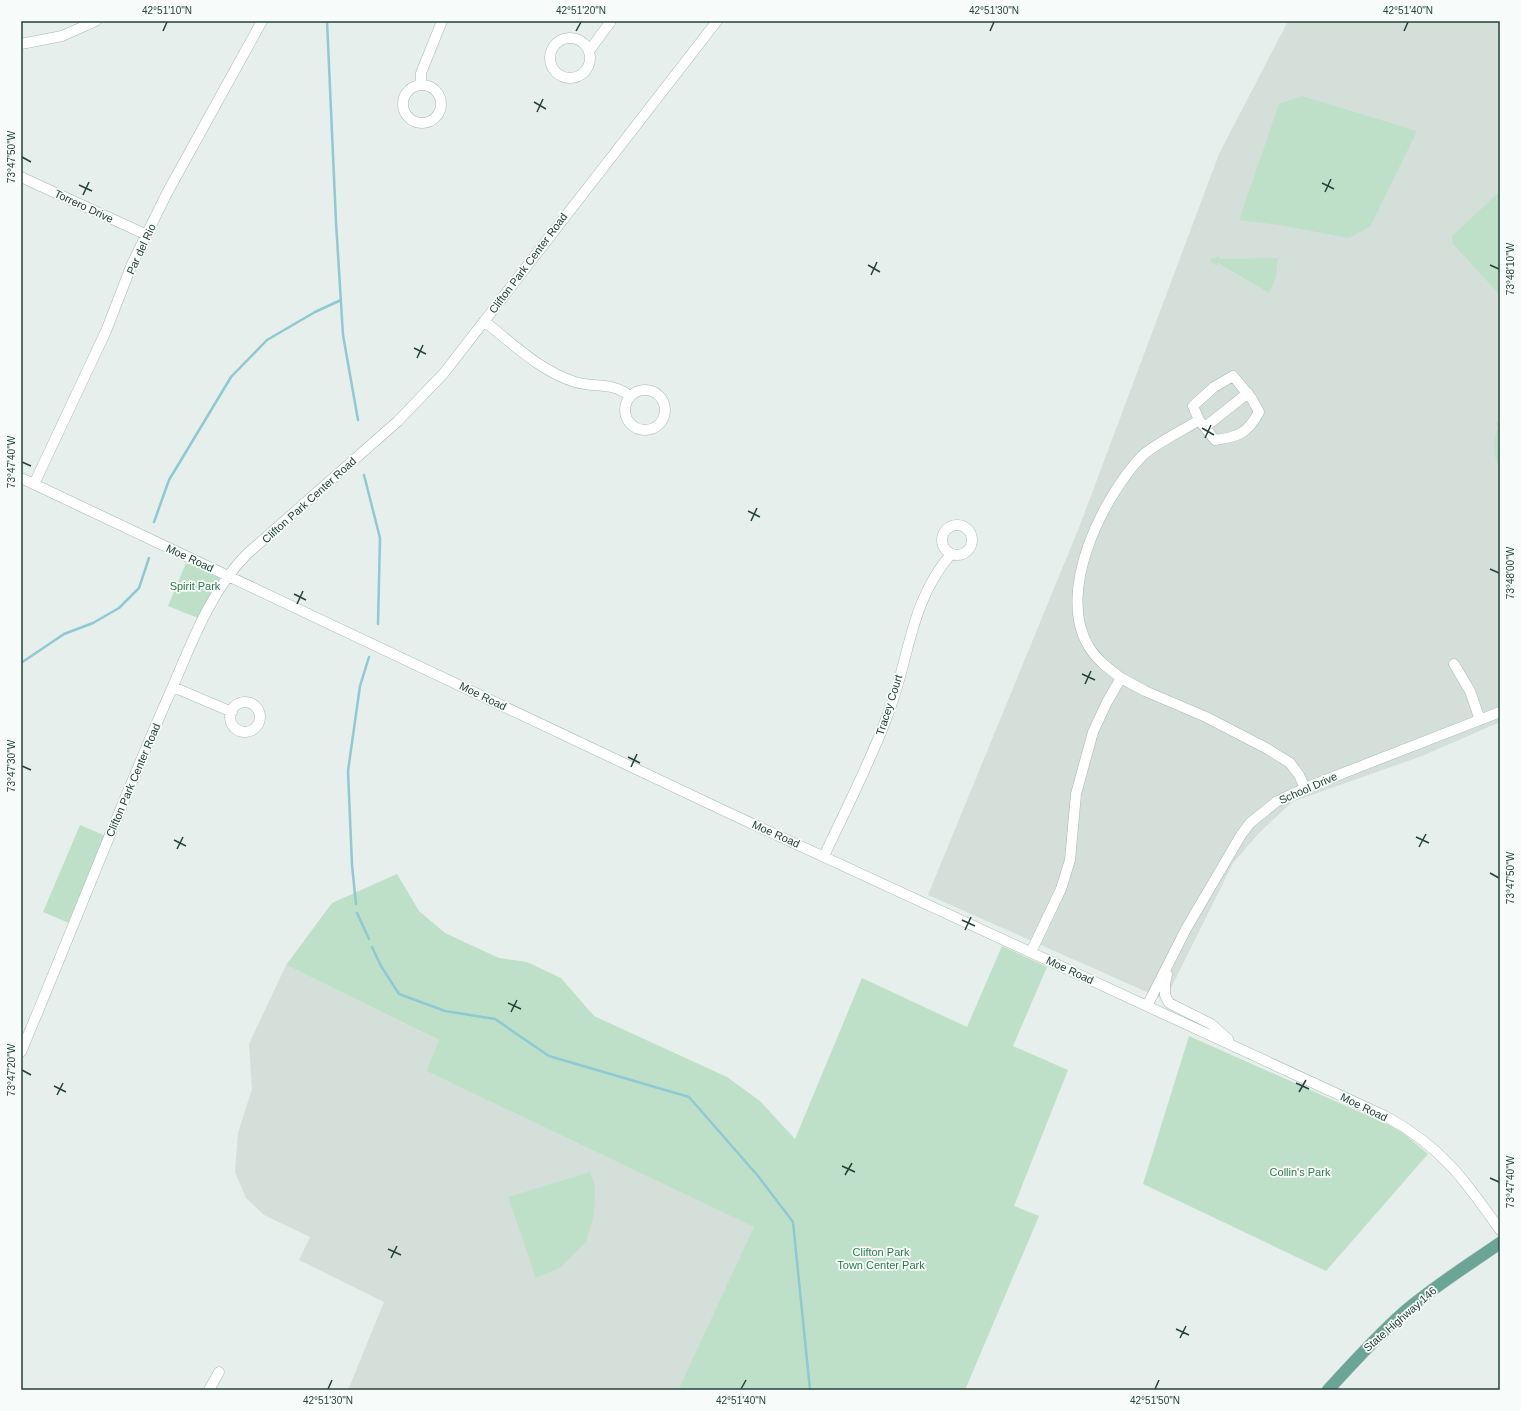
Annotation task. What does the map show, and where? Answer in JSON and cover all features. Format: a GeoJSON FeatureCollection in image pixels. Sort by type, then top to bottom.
{"type":"FeatureCollection","features":[{"type":"Feature","properties":{"kind":"main road","name":"State Highway 146"},"geometry":{"type":"LineString","coordinates":[[1328,1390],[1359,1355],[1402,1314],[1438,1286],[1500,1243]]}},
{"type":"Feature","properties":{"kind":"street"},"geometry":{"type":"LineString","coordinates":[[21,44],[62,36],[96,21]]}},
{"type":"Feature","properties":{"kind":"street","name":"Par del Rio"},"geometry":{"type":"LineString","coordinates":[[34,484],[106,331],[132,264],[186,156],[262,21]]}},
{"type":"Feature","properties":{"kind":"street"},"geometry":{"type":"LineString","coordinates":[[421,84],[421,73],[442,21]]}},
{"type":"Feature","properties":{"kind":"street"},"geometry":{"type":"LineString","coordinates":[[589,51],[580,40],[570,38],[561,40],[551,51],[551,65],[560,76],[574,78],[586,70],[590,61],[589,51],[611,21]]}},
{"type":"Feature","properties":{"kind":"street","name":"Clifton Park Center Road"},"geometry":{"type":"LineString","coordinates":[[21,1052],[149,741],[213,600],[228,575],[247,554],[398,421],[444,373],[717,21]]}},
{"type":"Feature","properties":{"kind":"street","name":"Torrero Drive"},"geometry":{"type":"LineString","coordinates":[[21,177],[147,235]]}},
{"type":"Feature","properties":{"kind":"street"},"geometry":{"type":"LineString","coordinates":[[484,321],[531,359],[557,375],[576,382],[616,387],[630,396]]}},
{"type":"Feature","properties":{"kind":"street"},"geometry":{"type":"LineString","coordinates":[[1233,376],[1248,393],[1259,412],[1253,423],[1235,438],[1215,440],[1202,423],[1193,406],[1214,387],[1233,376]]}},
{"type":"Feature","properties":{"kind":"street"},"geometry":{"type":"LineString","coordinates":[[1248,393],[1202,423],[1143,454],[1116,489],[1101,515],[1082,564],[1076,594],[1077,611],[1088,646],[1103,664],[1121,678],[1145,691],[1206,717],[1266,748],[1290,763],[1299,775],[1305,788]]}},
{"type":"Feature","properties":{"kind":"street","name":"Moe Road"},"geometry":{"type":"LineString","coordinates":[[21,478],[591,748],[1237,1047],[1409,1129],[1440,1154],[1466,1182],[1500,1230]]}},
{"type":"Feature","properties":{"kind":"street","name":"Tracey Court"},"geometry":{"type":"LineString","coordinates":[[824,856],[889,713],[917,611],[929,584],[951,554]]}},
{"type":"Feature","properties":{"kind":"street"},"geometry":{"type":"LineString","coordinates":[[1454,664],[1470,691],[1480,720]]}},
{"type":"Feature","properties":{"kind":"street"},"geometry":{"type":"LineString","coordinates":[[1031,952],[1061,889],[1070,860],[1076,794],[1093,732],[1107,702],[1121,678]]}},
{"type":"Feature","properties":{"kind":"street"},"geometry":{"type":"LineString","coordinates":[[173,687],[232,712]]}},
{"type":"Feature","properties":{"kind":"street","name":"School Drive"},"geometry":{"type":"LineString","coordinates":[[1147,1006],[1171,957],[1225,859],[1250,823],[1276,802],[1305,788],[1500,712]]}},
{"type":"Feature","properties":{"kind":"street"},"geometry":{"type":"LineString","coordinates":[[1171,957],[1164,984],[1165,995],[1169,1003],[1211,1024],[1237,1047]]}},
{"type":"Feature","properties":{"kind":"street"},"geometry":{"type":"LineString","coordinates":[[209,1390],[219,1372]]}},
{"type":"Feature","properties":{"kind":"shaded area"},"geometry":{"type":"Polygon","coordinates":[[[1288,21],[1500,21],[1500,722],[1422,756],[1292,802],[1260,832],[1233,863],[1165,1000],[928,895],[1080,525],[1219,154],[1288,21]]]}},
{"type":"Feature","properties":{"kind":"shaded area"},"geometry":{"type":"Polygon","coordinates":[[[286,965],[439,1040],[426,1071],[755,1227],[678,1390],[348,1390],[384,1302],[299,1260],[310,1237],[264,1215],[246,1198],[235,1172],[238,1133],[252,1089],[249,1044],[286,965]]]}},
{"type":"Feature","properties":{"kind":"green space"},"geometry":{"type":"Polygon","coordinates":[[[1302,96],[1417,131],[1370,227],[1348,238],[1279,225],[1239,220],[1279,104],[1302,96]]]}},
{"type":"Feature","properties":{"kind":"green space"},"geometry":{"type":"Polygon","coordinates":[[[1500,191],[1500,295],[1453,244],[1452,236],[1500,191]]]}},
{"type":"Feature","properties":{"kind":"green space"},"geometry":{"type":"Polygon","coordinates":[[[1219,256],[1219,259],[1278,258],[1276,277],[1269,293],[1218,263],[1217,266],[1211,262],[1210,259],[1219,256]]]}},
{"type":"Feature","properties":{"kind":"green space"},"geometry":{"type":"Polygon","coordinates":[[[1500,420],[1500,470],[1496,459],[1494,444],[1498,427],[1495,423],[1500,420]]]}},
{"type":"Feature","properties":{"kind":"green space","name":"Spirit Park"},"geometry":{"type":"Polygon","coordinates":[[[186,563],[220,578],[198,618],[168,606],[186,563]]]}},
{"type":"Feature","properties":{"kind":"green space"},"geometry":{"type":"Polygon","coordinates":[[[80,825],[106,836],[69,923],[43,912],[80,825]]]}},
{"type":"Feature","properties":{"kind":"green space","name":"Clifton Park Town Center Park"},"geometry":{"type":"Polygon","coordinates":[[[397,874],[419,911],[445,933],[499,958],[527,962],[561,978],[594,1016],[727,1077],[760,1101],[795,1139],[862,978],[967,1027],[1002,946],[1047,967],[1013,1046],[1068,1070],[1014,1206],[1039,1216],[965,1390],[678,1390],[754,1227],[426,1071],[439,1040],[286,965],[332,903],[397,874]]]}},
{"type":"Feature","properties":{"kind":"green space","name":"Collin's Park"},"geometry":{"type":"Polygon","coordinates":[[[1189,1036],[1389,1125],[1403,1133],[1428,1154],[1326,1271],[1143,1184],[1189,1036]]]}},
{"type":"Feature","properties":{"kind":"green space"},"geometry":{"type":"Polygon","coordinates":[[[590,1172],[595,1186],[594,1215],[586,1242],[560,1268],[536,1278],[508,1197],[590,1172]]]}},
{"type":"Feature","properties":{"kind":"waterway"},"geometry":{"type":"LineString","coordinates":[[327,21],[336,222],[343,335],[358,420]]}},
{"type":"Feature","properties":{"kind":"waterway"},"geometry":{"type":"LineString","coordinates":[[154,522],[169,480],[231,377],[267,340],[315,312],[341,300]]}},
{"type":"Feature","properties":{"kind":"waterway"},"geometry":{"type":"LineString","coordinates":[[364,475],[380,538],[378,624]]}},
{"type":"Feature","properties":{"kind":"waterway"},"geometry":{"type":"LineString","coordinates":[[21,663],[64,634],[93,623],[119,608],[139,588],[149,558]]}},
{"type":"Feature","properties":{"kind":"waterway"},"geometry":{"type":"LineString","coordinates":[[356,904],[352,865],[348,771],[360,686],[369,657]]}},
{"type":"Feature","properties":{"kind":"waterway"},"geometry":{"type":"LineString","coordinates":[[357,913],[369,939]]}},
{"type":"Feature","properties":{"kind":"waterway"},"geometry":{"type":"LineString","coordinates":[[372,947],[381,966],[399,994],[445,1011],[495,1019],[549,1056],[689,1097],[758,1176],[793,1222],[810,1390]]}}]}
